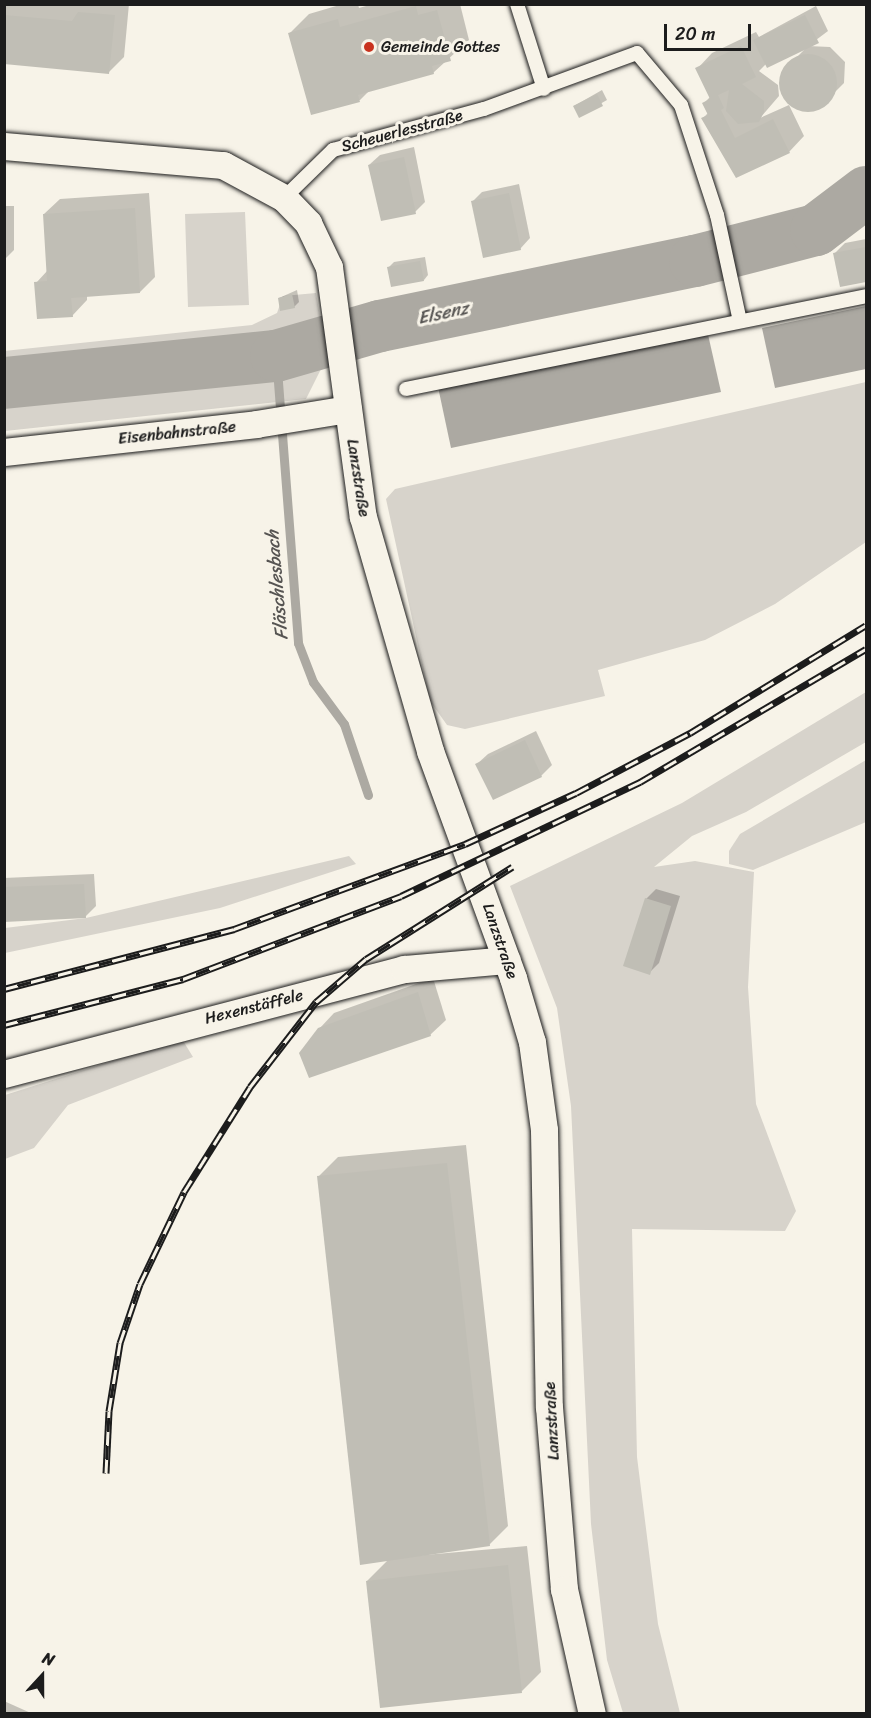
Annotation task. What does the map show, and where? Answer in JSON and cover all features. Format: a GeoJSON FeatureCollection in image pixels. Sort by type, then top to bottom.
{"type":"FeatureCollection","features":[{"type":"Feature","properties":{"kind":"street"},"geometry":{"type":"LineString","coordinates":[[4,146],[223,165],[284,198]]}},
{"type":"Feature","properties":{"kind":"street","name":"Lanzstraße"},"geometry":{"type":"LineString","coordinates":[[284,198],[308,223],[329,267],[363,517],[430,751],[507,960],[532,1042],[540,1083],[544,1130],[549,1407],[564,1589],[592,1713]]}},
{"type":"Feature","properties":{"kind":"street","name":"Eisenbahnstraße"},"geometry":{"type":"LineString","coordinates":[[4,452],[256,424],[348,409]]}},
{"type":"Feature","properties":{"kind":"street","name":"Hexenstäffele"},"geometry":{"type":"LineString","coordinates":[[4,1074],[404,969],[507,960]]}},
{"type":"Feature","properties":{"kind":"lane"},"geometry":{"type":"LineString","coordinates":[[517,4],[544,90]]}},
{"type":"Feature","properties":{"kind":"lane","name":"Scheuerlesstraße"},"geometry":{"type":"LineString","coordinates":[[284,198],[333,150],[544,90],[637,53],[681,105],[721,232],[740,321]]}},
{"type":"Feature","properties":{"kind":"lane"},"geometry":{"type":"LineString","coordinates":[[406,389],[867,296]]}},
{"type":"Feature","properties":{"kind":"shaded area"},"geometry":{"type":"Polygon","coordinates":[[[245,212],[249,305],[188,307],[185,214],[245,212]]]}},
{"type":"Feature","properties":{"kind":"shaded area"},"geometry":{"type":"Polygon","coordinates":[[[316,293],[327,357],[306,399],[5,431],[4,351],[252,325],[277,313],[283,296],[316,293]]]}},
{"type":"Feature","properties":{"kind":"shaded area"},"geometry":{"type":"Polygon","coordinates":[[[866,306],[866,369],[775,388],[762,328],[866,306]]]}},
{"type":"Feature","properties":{"kind":"shaded area"},"geometry":{"type":"Polygon","coordinates":[[[707,330],[721,392],[451,448],[438,387],[707,330]]]}},
{"type":"Feature","properties":{"kind":"shaded area"},"geometry":{"type":"Polygon","coordinates":[[[866,382],[866,542],[775,604],[705,640],[598,670],[605,696],[465,729],[447,725],[430,701],[386,499],[395,489],[866,382]]]}},
{"type":"Feature","properties":{"kind":"shaded area"},"geometry":{"type":"Polygon","coordinates":[[[866,692],[866,742],[746,812],[692,836],[654,867],[695,861],[754,872],[748,987],[756,1104],[796,1211],[785,1231],[632,1229],[637,1457],[658,1624],[680,1713],[623,1713],[607,1660],[591,1524],[571,1106],[557,1008],[510,886],[682,803],[866,692]]]}},
{"type":"Feature","properties":{"kind":"shaded area"},"geometry":{"type":"Polygon","coordinates":[[[866,760],[866,822],[753,870],[729,864],[729,851],[740,834],[866,760]]]}},
{"type":"Feature","properties":{"kind":"shaded area"},"geometry":{"type":"Polygon","coordinates":[[[349,856],[356,864],[220,908],[5,953],[5,928],[86,918],[349,856]]]}},
{"type":"Feature","properties":{"kind":"shaded area"},"geometry":{"type":"Polygon","coordinates":[[[182,1039],[193,1057],[68,1105],[34,1148],[5,1159],[5,1095],[182,1039]]]}},
{"type":"Feature","properties":{"kind":"building","name":"Gemeinde Gottes"},"geometry":{"type":"Polygon","coordinates":[[[416,6],[418,15],[437,10],[451,61],[432,66],[434,74],[358,95],[360,102],[311,115],[288,33],[338,19],[340,27],[416,6]]]}},
{"type":"Feature","properties":{"kind":"building"},"geometry":{"type":"Polygon","coordinates":[[[78,12],[115,15],[109,74],[4,64],[4,15],[72,21],[78,12]]]}},
{"type":"Feature","properties":{"kind":"building"},"geometry":{"type":"Polygon","coordinates":[[[805,15],[819,43],[767,68],[753,40],[805,15]]]}},
{"type":"Feature","properties":{"kind":"building"},"geometry":{"type":"Polygon","coordinates":[[[741,46],[756,77],[742,84],[764,101],[764,112],[759,122],[738,124],[726,111],[729,90],[718,95],[724,108],[721,110],[735,138],[773,119],[790,153],[736,178],[701,118],[708,115],[702,103],[710,99],[695,68],[741,46]]]}},
{"type":"Feature","properties":{"kind":"building"},"geometry":{"type":"Polygon","coordinates":[[[808,54],[819,56],[832,67],[837,83],[835,94],[824,107],[808,112],[797,110],[784,99],[779,83],[781,72],[792,59],[808,54]]]}},
{"type":"Feature","properties":{"kind":"building"},"geometry":{"type":"Polygon","coordinates":[[[597,94],[603,106],[579,118],[573,106],[597,94]]]}},
{"type":"Feature","properties":{"kind":"building"},"geometry":{"type":"Polygon","coordinates":[[[404,157],[416,214],[381,221],[368,165],[404,157]]]}},
{"type":"Feature","properties":{"kind":"building"},"geometry":{"type":"Polygon","coordinates":[[[509,193],[521,250],[483,258],[471,201],[509,193]]]}},
{"type":"Feature","properties":{"kind":"building"},"geometry":{"type":"Polygon","coordinates":[[[135,208],[140,293],[71,298],[73,317],[37,319],[34,282],[47,281],[43,214],[135,208]]]}},
{"type":"Feature","properties":{"kind":"building"},"geometry":{"type":"Polygon","coordinates":[[[866,247],[866,282],[840,287],[833,253],[866,247]]]}},
{"type":"Feature","properties":{"kind":"building"},"geometry":{"type":"Polygon","coordinates":[[[420,261],[424,281],[391,287],[387,267],[420,261]]]}},
{"type":"Feature","properties":{"kind":"building"},"geometry":{"type":"Polygon","coordinates":[[[292,294],[295,308],[280,311],[278,298],[292,294]]]}},
{"type":"Feature","properties":{"kind":"building"},"geometry":{"type":"Polygon","coordinates":[[[525,740],[542,777],[493,800],[475,764],[525,740]]]}},
{"type":"Feature","properties":{"kind":"building"},"geometry":{"type":"Polygon","coordinates":[[[84,884],[86,918],[4,922],[4,887],[84,884]]]}},
{"type":"Feature","properties":{"kind":"building"},"geometry":{"type":"Polygon","coordinates":[[[645,898],[671,906],[650,975],[623,966],[645,898]]]}},
{"type":"Feature","properties":{"kind":"building"},"geometry":{"type":"Polygon","coordinates":[[[418,992],[431,1036],[309,1078],[299,1053],[318,1028],[418,992]]]}},
{"type":"Feature","properties":{"kind":"building"},"geometry":{"type":"Polygon","coordinates":[[[447,1163],[490,1546],[360,1565],[317,1176],[447,1163]]]}},
{"type":"Feature","properties":{"kind":"building"},"geometry":{"type":"Polygon","coordinates":[[[508,1565],[522,1693],[380,1708],[366,1581],[508,1565]]]}},
{"type":"Feature","properties":{"kind":"waterway","name":"Elsenz"},"geometry":{"type":"LineString","coordinates":[[4,383],[276,356],[380,326],[695,261],[816,230],[866,192]]}},
{"type":"Feature","properties":{"kind":"waterway","name":"Fläschlesbach"},"geometry":{"type":"LineString","coordinates":[[276,356],[298,643],[313,682],[344,724],[368,795]]}},
{"type":"Feature","properties":{"kind":"railway"},"geometry":{"type":"LineString","coordinates":[[4,989],[234,929],[465,844],[576,793],[690,733],[866,625]]}},
{"type":"Feature","properties":{"kind":"railway"},"geometry":{"type":"LineString","coordinates":[[4,1025],[183,979],[401,896],[640,782],[866,649]]}},
{"type":"Feature","properties":{"kind":"railway"},"geometry":{"type":"LineString","coordinates":[[106,1473],[109,1411],[120,1343],[140,1284],[184,1192],[250,1087],[316,1002],[366,959],[512,867]]}},
{"type":"Feature","properties":{"kind":"place","name":"Gemeinde Gottes"},"geometry":{"type":"Point","coordinates":[369,47]}}]}
